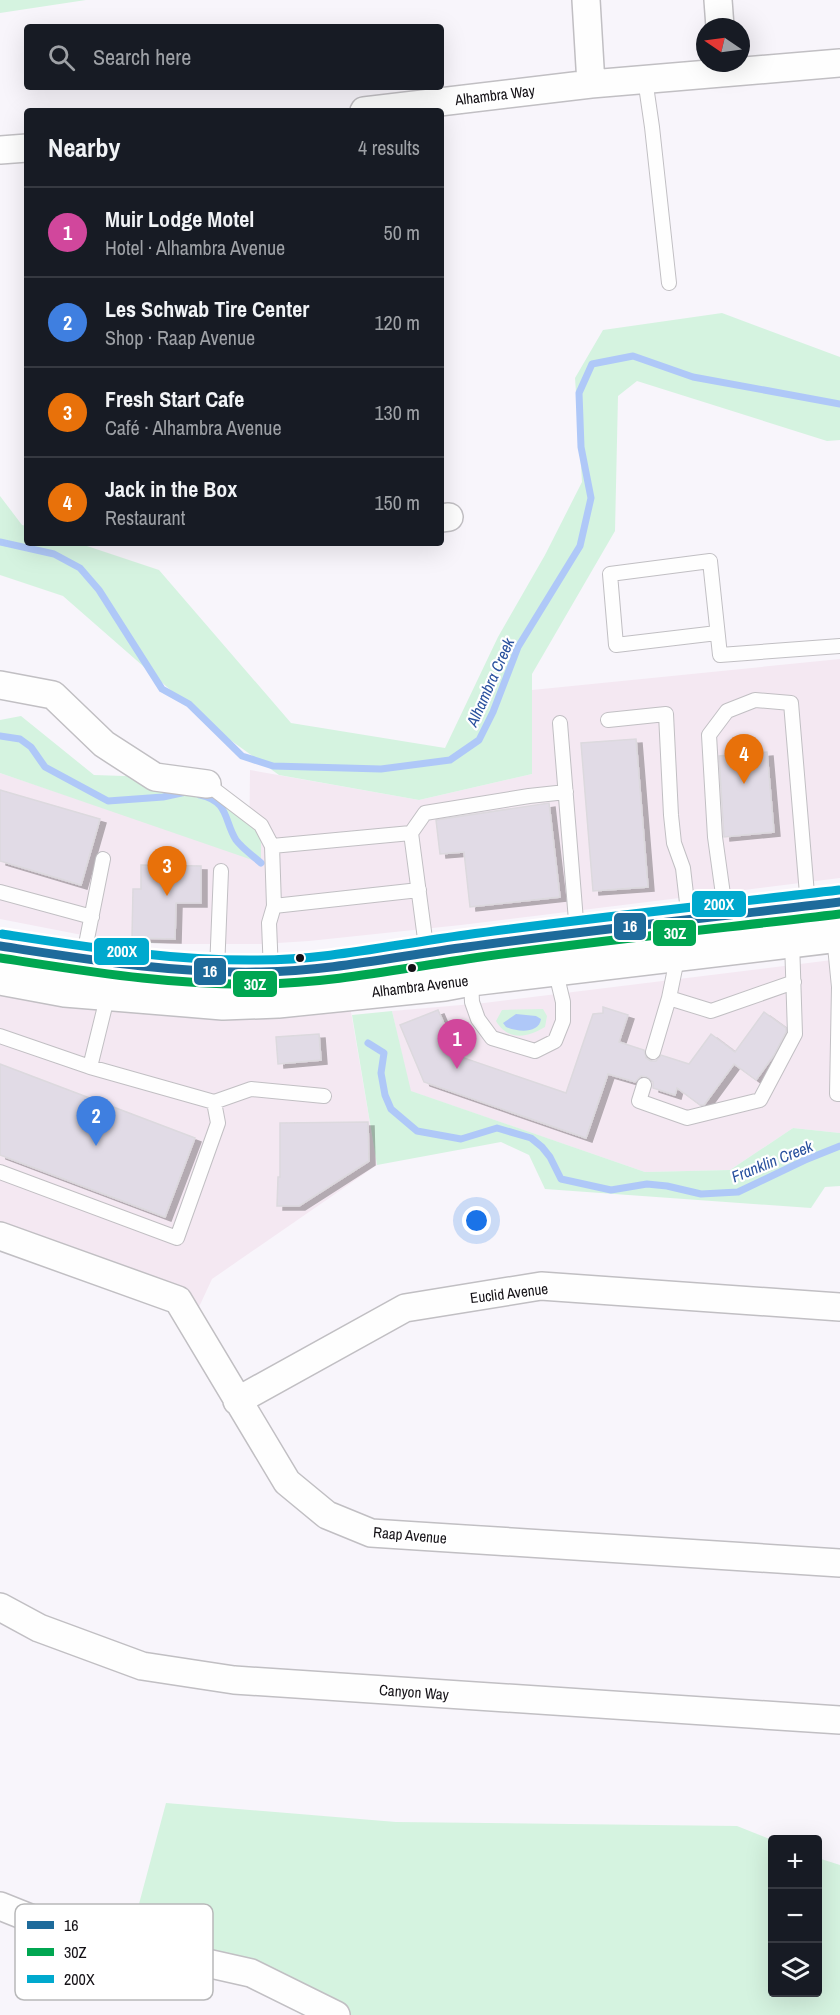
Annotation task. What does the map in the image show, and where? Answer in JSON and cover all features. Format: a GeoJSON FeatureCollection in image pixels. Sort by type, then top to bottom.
{"type":"FeatureCollection","features":[{"type":"Feature","properties":{"kind":"main road","name":"Alhambra Avenue"},"geometry":{"type":"LineString","coordinates":[[0,946],[83,959],[217,970],[299,971],[464,947],[824,904]]}},
{"type":"Feature","properties":{"kind":"main road","name":"Alhambra Avenue"},"geometry":{"type":"LineString","coordinates":[[0,978],[65,990],[108,994],[223,1003],[278,1002],[444,984],[837,935]]}},
{"type":"Feature","properties":{"kind":"street"},"geometry":{"type":"LineString","coordinates":[[586,0],[591,84]]}},
{"type":"Feature","properties":{"kind":"street"},"geometry":{"type":"LineString","coordinates":[[718,0],[719,18]]}},
{"type":"Feature","properties":{"kind":"street","name":"Alhambra Way"},"geometry":{"type":"LineString","coordinates":[[750,67],[840,63]]}},
{"type":"Feature","properties":{"kind":"street","name":"Alhambra Way"},"geometry":{"type":"LineString","coordinates":[[389,108],[696,72]]}},
{"type":"Feature","properties":{"kind":"street"},"geometry":{"type":"LineString","coordinates":[[0,150],[24,148]]}},
{"type":"Feature","properties":{"kind":"street"},"geometry":{"type":"LineString","coordinates":[[0,685],[53,695],[104,744],[155,777],[207,784]]}},
{"type":"Feature","properties":{"kind":"street","name":"Raap Avenue"},"geometry":{"type":"LineString","coordinates":[[0,1236],[178,1300],[287,1482],[327,1515],[371,1533],[840,1563]]}},
{"type":"Feature","properties":{"kind":"street","name":"Euclid Avenue"},"geometry":{"type":"LineString","coordinates":[[237,1401],[405,1308],[542,1286],[840,1307]]}},
{"type":"Feature","properties":{"kind":"street","name":"Canyon Way"},"geometry":{"type":"LineString","coordinates":[[0,1607],[39,1628],[142,1666],[234,1680],[840,1720]]}},
{"type":"Feature","properties":{"kind":"street"},"geometry":{"type":"LineString","coordinates":[[0,1906],[15,1912]]}},
{"type":"Feature","properties":{"kind":"street"},"geometry":{"type":"LineString","coordinates":[[213,1964],[251,1973],[336,2015]]}},
{"type":"Feature","properties":{"kind":"lane"},"geometry":{"type":"LineString","coordinates":[[645,79],[669,283]]}},
{"type":"Feature","properties":{"kind":"lane"},"geometry":{"type":"LineString","coordinates":[[717,633],[616,645],[610,574],[710,561],[720,655],[840,646]]}},
{"type":"Feature","properties":{"kind":"lane"},"geometry":{"type":"LineString","coordinates":[[726,916],[715,837],[709,735],[727,711],[755,700],[791,703],[824,904]]}},
{"type":"Feature","properties":{"kind":"lane"},"geometry":{"type":"LineString","coordinates":[[609,720],[666,714],[674,843],[683,868],[689,920]]}},
{"type":"Feature","properties":{"kind":"lane"},"geometry":{"type":"LineString","coordinates":[[560,723],[577,933]]}},
{"type":"Feature","properties":{"kind":"lane"},"geometry":{"type":"LineString","coordinates":[[207,784],[261,825],[272,846],[274,906],[269,923],[271,972]]}},
{"type":"Feature","properties":{"kind":"lane"},"geometry":{"type":"LineString","coordinates":[[427,954],[411,833],[425,813],[566,792]]}},
{"type":"Feature","properties":{"kind":"lane"},"geometry":{"type":"LineString","coordinates":[[272,846],[411,833]]}},
{"type":"Feature","properties":{"kind":"lane"},"geometry":{"type":"LineString","coordinates":[[83,959],[103,859]]}},
{"type":"Feature","properties":{"kind":"lane"},"geometry":{"type":"LineString","coordinates":[[217,970],[221,871]]}},
{"type":"Feature","properties":{"kind":"lane"},"geometry":{"type":"LineString","coordinates":[[274,906],[419,890]]}},
{"type":"Feature","properties":{"kind":"lane"},"geometry":{"type":"LineString","coordinates":[[0,892],[92,917]]}},
{"type":"Feature","properties":{"kind":"lane"},"geometry":{"type":"LineString","coordinates":[[837,935],[839,987],[837,1094],[840,1094]]}},
{"type":"Feature","properties":{"kind":"lane"},"geometry":{"type":"LineString","coordinates":[[644,1085],[639,1101],[687,1118],[760,1100],[795,1034],[792,941]]}},
{"type":"Feature","properties":{"kind":"lane"},"geometry":{"type":"LineString","coordinates":[[653,1052],[669,998],[678,954]]}},
{"type":"Feature","properties":{"kind":"lane"},"geometry":{"type":"LineString","coordinates":[[471,979],[472,1002],[478,1019],[492,1038],[535,1052],[555,1041],[563,1021],[562,1002],[555,969]]}},
{"type":"Feature","properties":{"kind":"lane"},"geometry":{"type":"LineString","coordinates":[[669,998],[711,1011],[794,982]]}},
{"type":"Feature","properties":{"kind":"lane"},"geometry":{"type":"LineString","coordinates":[[90,1067],[108,994]]}},
{"type":"Feature","properties":{"kind":"lane"},"geometry":{"type":"LineString","coordinates":[[0,1036],[90,1067],[214,1102],[251,1089],[324,1096]]}},
{"type":"Feature","properties":{"kind":"lane"},"geometry":{"type":"LineString","coordinates":[[0,1172],[177,1238],[218,1123],[214,1102]]}},
{"type":"Feature","properties":{"kind":"shaded area"},"geometry":{"type":"Polygon","coordinates":[[[840,659],[840,878],[461,925],[262,944],[169,944],[77,934],[0,919],[0,773],[249,857],[250,770],[419,800],[532,774],[532,690],[840,659]]]}},
{"type":"Feature","properties":{"kind":"shaded area"},"geometry":{"type":"Polygon","coordinates":[[[840,959],[840,1133],[793,1128],[730,1170],[645,1172],[410,1091],[392,1011],[484,1003],[840,959]]]}},
{"type":"Feature","properties":{"kind":"shaded area"},"geometry":{"type":"Polygon","coordinates":[[[0,978],[348,994],[377,1165],[212,1279],[192,1322],[178,1300],[0,1236],[0,978]]]}},
{"type":"Feature","properties":{"kind":"green space"},"geometry":{"type":"Polygon","coordinates":[[[0,0],[86,0],[0,13],[0,0]]]}},
{"type":"Feature","properties":{"kind":"green space"},"geometry":{"type":"Polygon","coordinates":[[[722,313],[840,357],[840,440],[827,441],[637,381],[618,396],[615,531],[532,674],[532,774],[419,800],[279,775],[215,729],[63,596],[0,575],[0,496],[24,525],[24,546],[87,546],[159,570],[291,723],[445,748],[498,637],[545,555],[582,482],[575,378],[603,330],[722,313]]]}},
{"type":"Feature","properties":{"kind":"green space"},"geometry":{"type":"Polygon","coordinates":[[[21,716],[94,775],[155,777],[207,784],[261,825],[261,863],[0,773],[0,720],[21,716]]]}},
{"type":"Feature","properties":{"kind":"green space"},"geometry":{"type":"Polygon","coordinates":[[[543,1009],[547,1016],[545,1027],[531,1034],[512,1035],[496,1021],[502,1010],[543,1009]]]}},
{"type":"Feature","properties":{"kind":"green space"},"geometry":{"type":"Polygon","coordinates":[[[392,1011],[411,1091],[645,1172],[730,1170],[793,1128],[840,1133],[840,1186],[825,1187],[811,1208],[545,1189],[529,1155],[501,1142],[377,1165],[352,1015],[392,1011]]]}},
{"type":"Feature","properties":{"kind":"green space"},"geometry":{"type":"Polygon","coordinates":[[[166,1803],[396,1822],[737,1826],[768,1838],[768,1997],[822,1997],[822,1859],[840,1865],[840,2015],[336,2015],[213,1974],[213,1904],[139,1904],[166,1803]]]}},
{"type":"Feature","properties":{"kind":"water"},"geometry":{"type":"Polygon","coordinates":[[[516,1014],[536,1016],[541,1019],[536,1027],[527,1031],[506,1027],[503,1023],[516,1014]]]}},
{"type":"Feature","properties":{"kind":"building"},"geometry":{"type":"Polygon","coordinates":[[[636,739],[648,887],[593,891],[581,743],[636,739]]]}},
{"type":"Feature","properties":{"kind":"building"},"geometry":{"type":"Polygon","coordinates":[[[767,752],[774,832],[724,837],[719,756],[767,752]]]}},
{"type":"Feature","properties":{"kind":"building"},"geometry":{"type":"Polygon","coordinates":[[[0,790],[100,819],[81,885],[0,861],[0,790]]]}},
{"type":"Feature","properties":{"kind":"building"},"geometry":{"type":"Polygon","coordinates":[[[549,803],[560,897],[470,907],[464,852],[440,854],[436,820],[549,803]]]}},
{"type":"Feature","properties":{"kind":"building"},"geometry":{"type":"Polygon","coordinates":[[[141,865],[201,866],[201,903],[176,903],[175,939],[132,938],[133,889],[141,889],[141,865]]]}},
{"type":"Feature","properties":{"kind":"building"},"geometry":{"type":"Polygon","coordinates":[[[603,1007],[628,1015],[619,1042],[644,1050],[646,1058],[651,1061],[656,1061],[661,1055],[689,1064],[711,1034],[735,1052],[764,1012],[786,1028],[786,1032],[774,1055],[756,1080],[734,1064],[704,1105],[700,1105],[677,1088],[675,1095],[653,1088],[653,1082],[647,1077],[641,1076],[635,1082],[608,1074],[586,1138],[424,1082],[400,1025],[438,1010],[458,1056],[566,1093],[593,1014],[603,1013],[603,1007]]]}},
{"type":"Feature","properties":{"kind":"building"},"geometry":{"type":"Polygon","coordinates":[[[319,1034],[321,1060],[278,1064],[276,1037],[319,1034]]]}},
{"type":"Feature","properties":{"kind":"building"},"geometry":{"type":"Polygon","coordinates":[[[0,1064],[195,1138],[165,1217],[0,1155],[0,1064]]]}},
{"type":"Feature","properties":{"kind":"building"},"geometry":{"type":"Polygon","coordinates":[[[368,1122],[369,1161],[299,1206],[277,1206],[278,1177],[280,1177],[280,1123],[368,1122]]]}},
{"type":"Feature","properties":{"kind":"waterway","name":"Alhambra Creek"},"geometry":{"type":"LineString","coordinates":[[0,542],[54,554],[80,568],[99,590],[162,689],[189,704],[242,756],[273,766],[381,769],[450,760],[479,740],[493,712],[518,647],[580,546],[591,498],[581,447],[579,393],[592,364],[633,356],[693,377],[840,404]]}},
{"type":"Feature","properties":{"kind":"waterway","name":"Franklin Creek"},"geometry":{"type":"LineString","coordinates":[[0,736],[20,739],[31,747],[45,767],[108,801],[163,797],[186,792]]}},
{"type":"Feature","properties":{"kind":"waterway","name":"Franklin Creek"},"geometry":{"type":"LineString","coordinates":[[200,795],[209,798],[221,807],[236,840],[261,863]]}},
{"type":"Feature","properties":{"kind":"waterway","name":"Franklin Creek"},"geometry":{"type":"LineString","coordinates":[[368,1043],[384,1053],[381,1073],[385,1095],[391,1109],[417,1131],[461,1139],[497,1128],[531,1138],[550,1157],[561,1179],[611,1190],[647,1184],[701,1194],[738,1192],[840,1146]]}},
{"type":"Feature","properties":{"kind":"transit line","name":"200X"},"geometry":{"type":"LineString","coordinates":[[2,934],[162,956],[226,960],[284,959],[336,954],[558,923],[839,890]]}},
{"type":"Feature","properties":{"kind":"transit line","name":"16"},"geometry":{"type":"LineString","coordinates":[[0,946],[195,971],[287,971],[339,966],[560,935],[840,902]]}},
{"type":"Feature","properties":{"kind":"transit line","name":"30Z"},"geometry":{"type":"LineString","coordinates":[[0,958],[195,983],[287,983],[364,975],[560,946],[840,914]]}},
{"type":"Feature","properties":{"kind":"place","name":"Jack in the Box"},"geometry":{"type":"Point","coordinates":[744,784]}},
{"type":"Feature","properties":{"kind":"place","name":"Fresh Start Cafe"},"geometry":{"type":"Point","coordinates":[167,896]}},
{"type":"Feature","properties":{"kind":"place","name":"Muir Lodge Motel"},"geometry":{"type":"Point","coordinates":[457,1069]}},
{"type":"Feature","properties":{"kind":"place","name":"Les Schwab Tire Center"},"geometry":{"type":"Point","coordinates":[96,1146]}}]}
